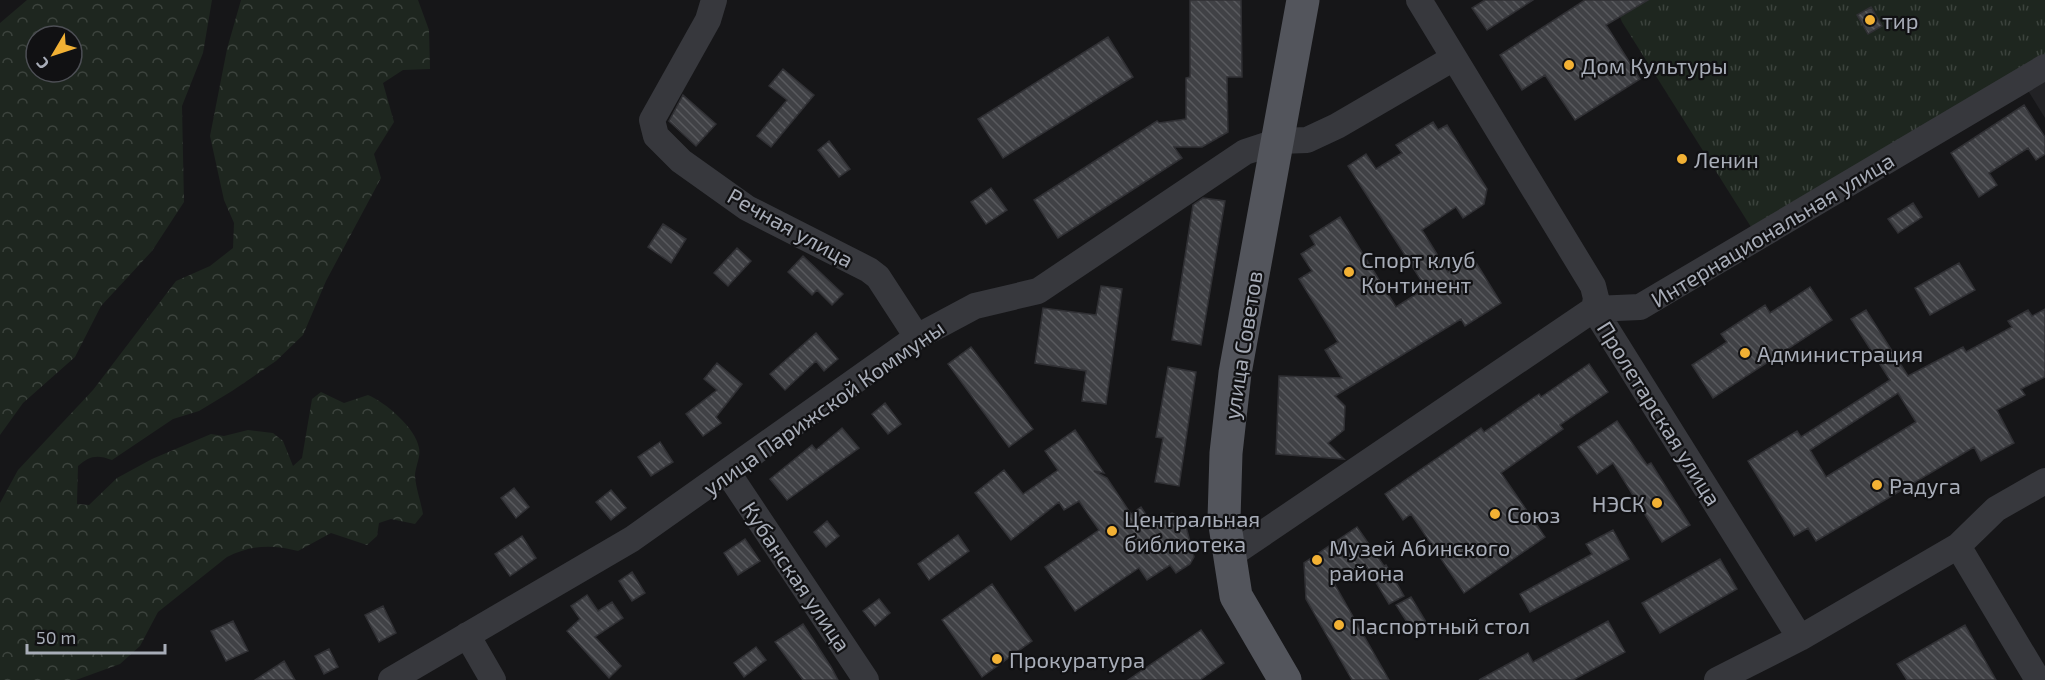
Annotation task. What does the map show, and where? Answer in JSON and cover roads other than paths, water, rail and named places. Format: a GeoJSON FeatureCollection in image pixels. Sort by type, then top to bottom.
{"type":"FeatureCollection","features":[{"type":"Feature","properties":{"kind":"main road","name":"улица Советов"},"geometry":{"type":"LineString","coordinates":[[1285,680],[1236,596],[1228,557],[1224,519],[1226,453],[1235,373],[1303,0]]}},
{"type":"Feature","properties":{"kind":"street","name":"Речная улица"},"geometry":{"type":"LineString","coordinates":[[714,0],[708,20],[652,120],[656,136],[681,161],[747,208],[869,270],[878,277],[917,337]]}},
{"type":"Feature","properties":{"kind":"street","name":"Пролетарская улица"},"geometry":{"type":"LineString","coordinates":[[1427,3],[1452,59],[1593,286],[1596,298],[1594,309],[1800,638]]}},
{"type":"Feature","properties":{"kind":"street","name":"улица Парижской Коммуны"},"geometry":{"type":"LineString","coordinates":[[391,680],[632,539],[917,337],[975,306],[1038,291],[1245,152],[1279,141],[1307,140],[1337,126],[1452,59]]}},
{"type":"Feature","properties":{"kind":"street","name":"Интернациональная улица"},"geometry":{"type":"LineString","coordinates":[[1594,309],[1640,307],[2045,67]]}},
{"type":"Feature","properties":{"kind":"street"},"geometry":{"type":"LineString","coordinates":[[1228,557],[1594,309]]}},
{"type":"Feature","properties":{"kind":"street","name":"Кубанская улица"},"geometry":{"type":"LineString","coordinates":[[728,473],[866,680]]}},
{"type":"Feature","properties":{"kind":"street"},"geometry":{"type":"LineString","coordinates":[[1717,680],[1800,638],[1958,546],[1996,509],[2045,481]]}},
{"type":"Feature","properties":{"kind":"street"},"geometry":{"type":"LineString","coordinates":[[1958,546],[2038,680]]}},
{"type":"Feature","properties":{"kind":"street"},"geometry":{"type":"LineString","coordinates":[[467,635],[493,680]]}},
{"type":"Feature","properties":{"kind":"place","name":"тир"},"geometry":{"type":"Point","coordinates":[1870,20]}},
{"type":"Feature","properties":{"kind":"place","name":"Дом Культуры"},"geometry":{"type":"Point","coordinates":[1569,65]}},
{"type":"Feature","properties":{"kind":"place","name":"Ленин"},"geometry":{"type":"Point","coordinates":[1682,159]}},
{"type":"Feature","properties":{"kind":"place","name":"Спорт клуб Континент"},"geometry":{"type":"Point","coordinates":[1349,272]}},
{"type":"Feature","properties":{"kind":"place","name":"Администрация"},"geometry":{"type":"Point","coordinates":[1745,353]}},
{"type":"Feature","properties":{"kind":"place","name":"Радуга"},"geometry":{"type":"Point","coordinates":[1877,485]}},
{"type":"Feature","properties":{"kind":"place","name":"НЭСК"},"geometry":{"type":"Point","coordinates":[1657,503]}},
{"type":"Feature","properties":{"kind":"place","name":"Союз"},"geometry":{"type":"Point","coordinates":[1495,514]}},
{"type":"Feature","properties":{"kind":"place","name":"Центральная библиотека"},"geometry":{"type":"Point","coordinates":[1112,531]}},
{"type":"Feature","properties":{"kind":"place","name":"Музей Абинского района"},"geometry":{"type":"Point","coordinates":[1317,560]}},
{"type":"Feature","properties":{"kind":"place","name":"Паспортный стол"},"geometry":{"type":"Point","coordinates":[1339,625]}},
{"type":"Feature","properties":{"kind":"place","name":"Прокуратура"},"geometry":{"type":"Point","coordinates":[997,659]}}]}
